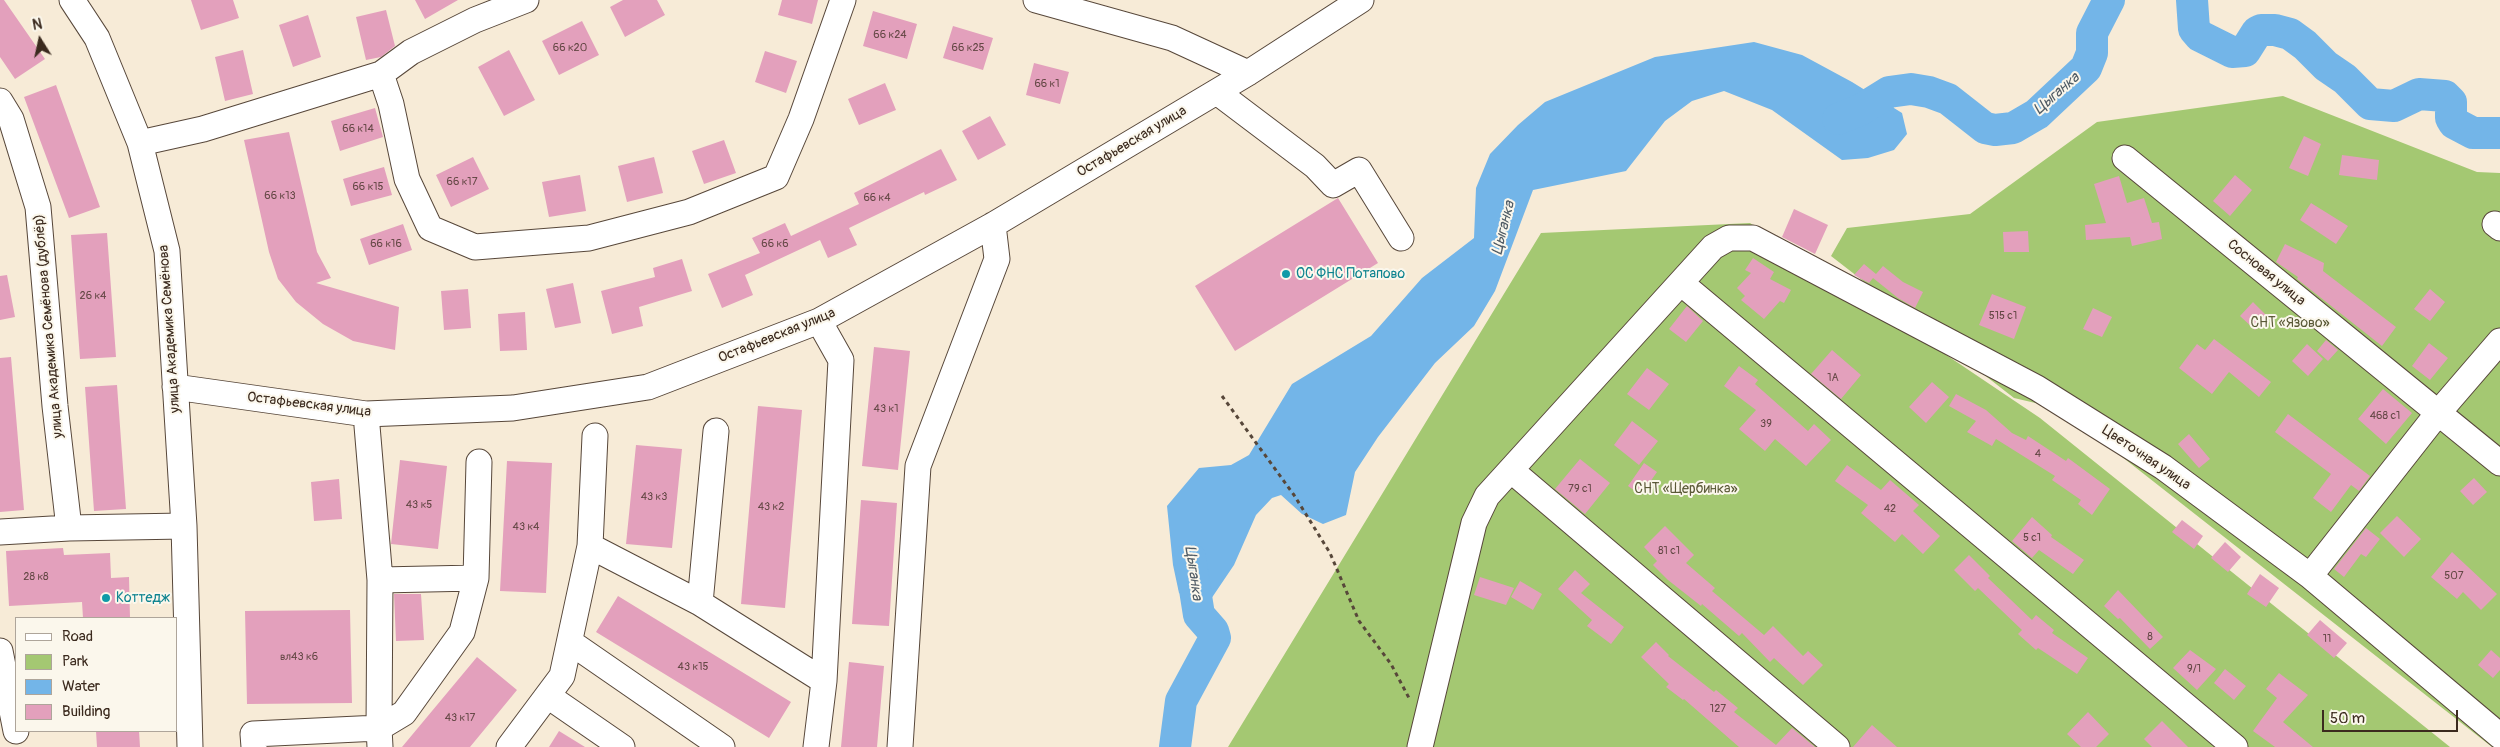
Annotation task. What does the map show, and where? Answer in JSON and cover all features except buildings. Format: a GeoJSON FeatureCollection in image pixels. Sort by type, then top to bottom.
{"type":"FeatureCollection","features":[{"type":"Feature","properties":{"kind":"street","name":"улица Академика Семёнова"},"geometry":{"type":"LineString","coordinates":[[72,0],[97,38],[140,143],[167,252],[184,526]]}},
{"type":"Feature","properties":{"kind":"street"},"geometry":{"type":"LineString","coordinates":[[140,143],[203,129],[381,74],[411,52],[475,20],[526,0]]}},
{"type":"Feature","properties":{"kind":"street"},"geometry":{"type":"LineString","coordinates":[[381,74],[391,104],[407,180],[430,228],[475,246],[589,238],[689,212],[776,176],[801,119],[843,0]]}},
{"type":"Feature","properties":{"kind":"street"},"geometry":{"type":"LineString","coordinates":[[1036,0],[1172,38],[1248,73]]}},
{"type":"Feature","properties":{"kind":"street","name":"Остафьевская улица"},"geometry":{"type":"LineString","coordinates":[[175,386],[366,414],[513,408],[648,387],[819,322],[993,225],[1217,92],[1361,0]]}},
{"type":"Feature","properties":{"kind":"street"},"geometry":{"type":"LineString","coordinates":[[1217,92],[1315,166],[1333,185],[1359,170],[1401,238]]}},
{"type":"Feature","properties":{"kind":"street","name":"улица Академика Семёнова (дублёр)"},"geometry":{"type":"LineString","coordinates":[[0,101],[11,119],[38,207],[55,406],[69,528]]}},
{"type":"Feature","properties":{"kind":"street","name":"Сосновая улица"},"geometry":{"type":"LineString","coordinates":[[2126,158],[2500,463]]}},
{"type":"Feature","properties":{"kind":"street"},"geometry":{"type":"LineString","coordinates":[[900,747],[918,466],[997,259],[993,225]]}},
{"type":"Feature","properties":{"kind":"street","name":"Цветочная улица"},"geometry":{"type":"LineString","coordinates":[[1681,283],[1713,247],[1729,238],[1753,238],[2037,388],[2163,467],[2310,576],[2500,736]]}},
{"type":"Feature","properties":{"kind":"street"},"geometry":{"type":"LineString","coordinates":[[1423,737],[1474,523],[1487,496],[1681,283],[2235,747]]}},
{"type":"Feature","properties":{"kind":"street"},"geometry":{"type":"LineString","coordinates":[[816,747],[824,681],[841,360],[819,322]]}},
{"type":"Feature","properties":{"kind":"street"},"geometry":{"type":"LineString","coordinates":[[2310,576],[2438,413],[2500,341]]}},
{"type":"Feature","properties":{"kind":"street"},"geometry":{"type":"LineString","coordinates":[[366,414],[380,580],[379,737]]}},
{"type":"Feature","properties":{"kind":"street"},"geometry":{"type":"LineString","coordinates":[[700,603],[716,431]]}},
{"type":"Feature","properties":{"kind":"street"},"geometry":{"type":"LineString","coordinates":[[509,747],[562,676],[590,546],[595,436]]}},
{"type":"Feature","properties":{"kind":"street"},"geometry":{"type":"LineString","coordinates":[[254,747],[253,734],[379,737],[404,713],[462,632],[476,578],[478,462]]}},
{"type":"Feature","properties":{"kind":"street"},"geometry":{"type":"LineString","coordinates":[[1512,470],[1837,747]]}},
{"type":"Feature","properties":{"kind":"street"},"geometry":{"type":"LineString","coordinates":[[0,532],[69,528],[184,526],[190,747]]}},
{"type":"Feature","properties":{"kind":"street"},"geometry":{"type":"LineString","coordinates":[[590,546],[700,603],[824,681]]}},
{"type":"Feature","properties":{"kind":"street"},"geometry":{"type":"LineString","coordinates":[[380,580],[476,578]]}},
{"type":"Feature","properties":{"kind":"street"},"geometry":{"type":"LineString","coordinates":[[570,642],[722,747]]}},
{"type":"Feature","properties":{"kind":"street"},"geometry":{"type":"LineString","coordinates":[[0,651],[15,726]]}},
{"type":"Feature","properties":{"kind":"street"},"geometry":{"type":"LineString","coordinates":[[548,696],[622,747]]}},
{"type":"Feature","properties":{"kind":"street"},"geometry":{"type":"LineString","coordinates":[[16,732],[20,747]]}},
{"type":"Feature","properties":{"kind":"path"},"geometry":{"type":"LineString","coordinates":[[1222,396],[1304,511],[1330,553],[1360,621],[1391,664],[1423,737]]}},
{"type":"Feature","properties":{"kind":"green space","name":"СНТ «Язово»"},"geometry":{"type":"Polygon","coordinates":[[[2283,96],[2477,172],[2500,173],[2500,747],[2492,747],[2061,409],[2014,398],[1831,256],[1847,228],[1970,214],[2097,122],[2283,96]]]}},
{"type":"Feature","properties":{"kind":"green space","name":"СНТ «Щербинка»"},"geometry":{"type":"Polygon","coordinates":[[[1750,223],[2040,418],[2450,747],[1228,747],[1541,233],[1750,223]]]}},
{"type":"Feature","properties":{"kind":"water"},"geometry":{"type":"Polygon","coordinates":[[[1754,42],[1802,55],[1852,82],[1902,113],[1907,134],[1894,150],[1868,158],[1842,160],[1772,110],[1724,91],[1692,101],[1665,121],[1626,171],[1533,190],[1495,291],[1474,326],[1435,363],[1378,437],[1355,472],[1346,515],[1323,524],[1302,514],[1281,495],[1272,498],[1256,515],[1234,565],[1211,599],[1196,601],[1179,593],[1173,565],[1167,506],[1199,468],[1231,465],[1249,455],[1292,384],[1371,336],[1422,278],[1474,238],[1476,188],[1490,154],[1518,125],[1545,102],[1655,57],[1754,42]]]}},
{"type":"Feature","properties":{"kind":"waterway","name":"Цыганка"},"geometry":{"type":"LineString","coordinates":[[1838,119],[1860,110],[1889,92],[1911,89],[1929,92],[1948,99],[1985,128],[1995,130],[2013,128],[2037,114],[2086,68],[2092,53],[2092,33],[2109,0]]}},
{"type":"Feature","properties":{"kind":"waterway","name":"Цыганка"},"geometry":{"type":"LineString","coordinates":[[2192,0],[2194,29],[2200,36],[2232,52],[2245,51],[2257,32],[2261,30],[2275,30],[2290,34],[2305,45],[2326,66],[2345,79],[2370,104],[2394,106],[2419,94],[2445,96],[2451,102],[2451,118],[2454,123],[2473,133],[2500,133]]}},
{"type":"Feature","properties":{"kind":"waterway","name":"Цыганка"},"geometry":{"type":"LineString","coordinates":[[1175,747],[1181,701],[1215,638],[1213,631],[1199,615],[1190,558]]}},
{"type":"Feature","properties":{"kind":"place","name":"ОС ФНС Потапово"},"geometry":{"type":"Point","coordinates":[1286,274]}},
{"type":"Feature","properties":{"kind":"place","name":"Коттедж"},"geometry":{"type":"Point","coordinates":[106,598]}}]}
